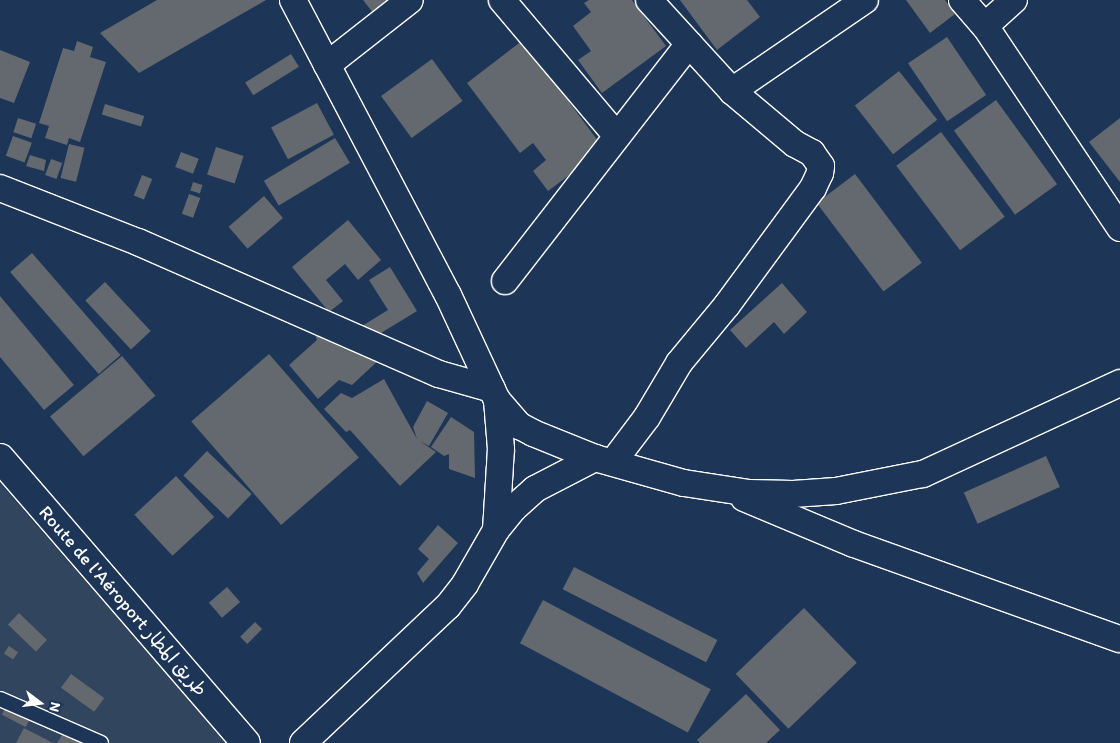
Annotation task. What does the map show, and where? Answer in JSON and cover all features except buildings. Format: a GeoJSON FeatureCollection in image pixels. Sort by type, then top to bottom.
{"type":"FeatureCollection","features":[{"type":"Feature","properties":{"kind":"street"},"geometry":{"type":"LineString","coordinates":[[293,0],[448,294],[494,395],[520,426],[604,460],[650,475],[720,488],[793,494],[836,491],[923,474],[1120,383]]}},
{"type":"Feature","properties":{"kind":"street"},"geometry":{"type":"LineString","coordinates":[[327,65],[410,0]]}},
{"type":"Feature","properties":{"kind":"street"},"geometry":{"type":"LineString","coordinates":[[502,0],[618,136]]}},
{"type":"Feature","properties":{"kind":"street"},"geometry":{"type":"LineString","coordinates":[[303,743],[448,606],[465,584],[496,530],[535,489],[604,460],[647,417],[680,363],[727,305],[813,188],[820,173],[820,166],[812,153],[796,144],[732,92],[649,0]]}},
{"type":"Feature","properties":{"kind":"street"},"geometry":{"type":"LineString","coordinates":[[732,92],[865,0]]}},
{"type":"Feature","properties":{"kind":"street"},"geometry":{"type":"LineString","coordinates":[[962,0],[984,26],[1120,228]]}},
{"type":"Feature","properties":{"kind":"street"},"geometry":{"type":"LineString","coordinates":[[984,26],[1014,0]]}},
{"type":"Feature","properties":{"kind":"street"},"geometry":{"type":"LineString","coordinates":[[505,281],[689,44]]}},
{"type":"Feature","properties":{"kind":"street"},"geometry":{"type":"LineString","coordinates":[[0,188],[138,242],[439,374],[494,395]]}},
{"type":"Feature","properties":{"kind":"street"},"geometry":{"type":"LineString","coordinates":[[494,395],[502,448],[496,530]]}},
{"type":"Feature","properties":{"kind":"street","name":"Route de l'Aéroport طريق المطار"},"geometry":{"type":"LineString","coordinates":[[0,458],[246,743]]}},
{"type":"Feature","properties":{"kind":"street"},"geometry":{"type":"LineString","coordinates":[[720,488],[854,544],[1120,639]]}},
{"type":"Feature","properties":{"kind":"lane"},"geometry":{"type":"LineString","coordinates":[[0,698],[101,743]]}},
{"type":"Feature","properties":{"kind":"shaded area"},"geometry":{"type":"Polygon","coordinates":[[[0,483],[226,743],[0,743],[0,483]]]}}]}
